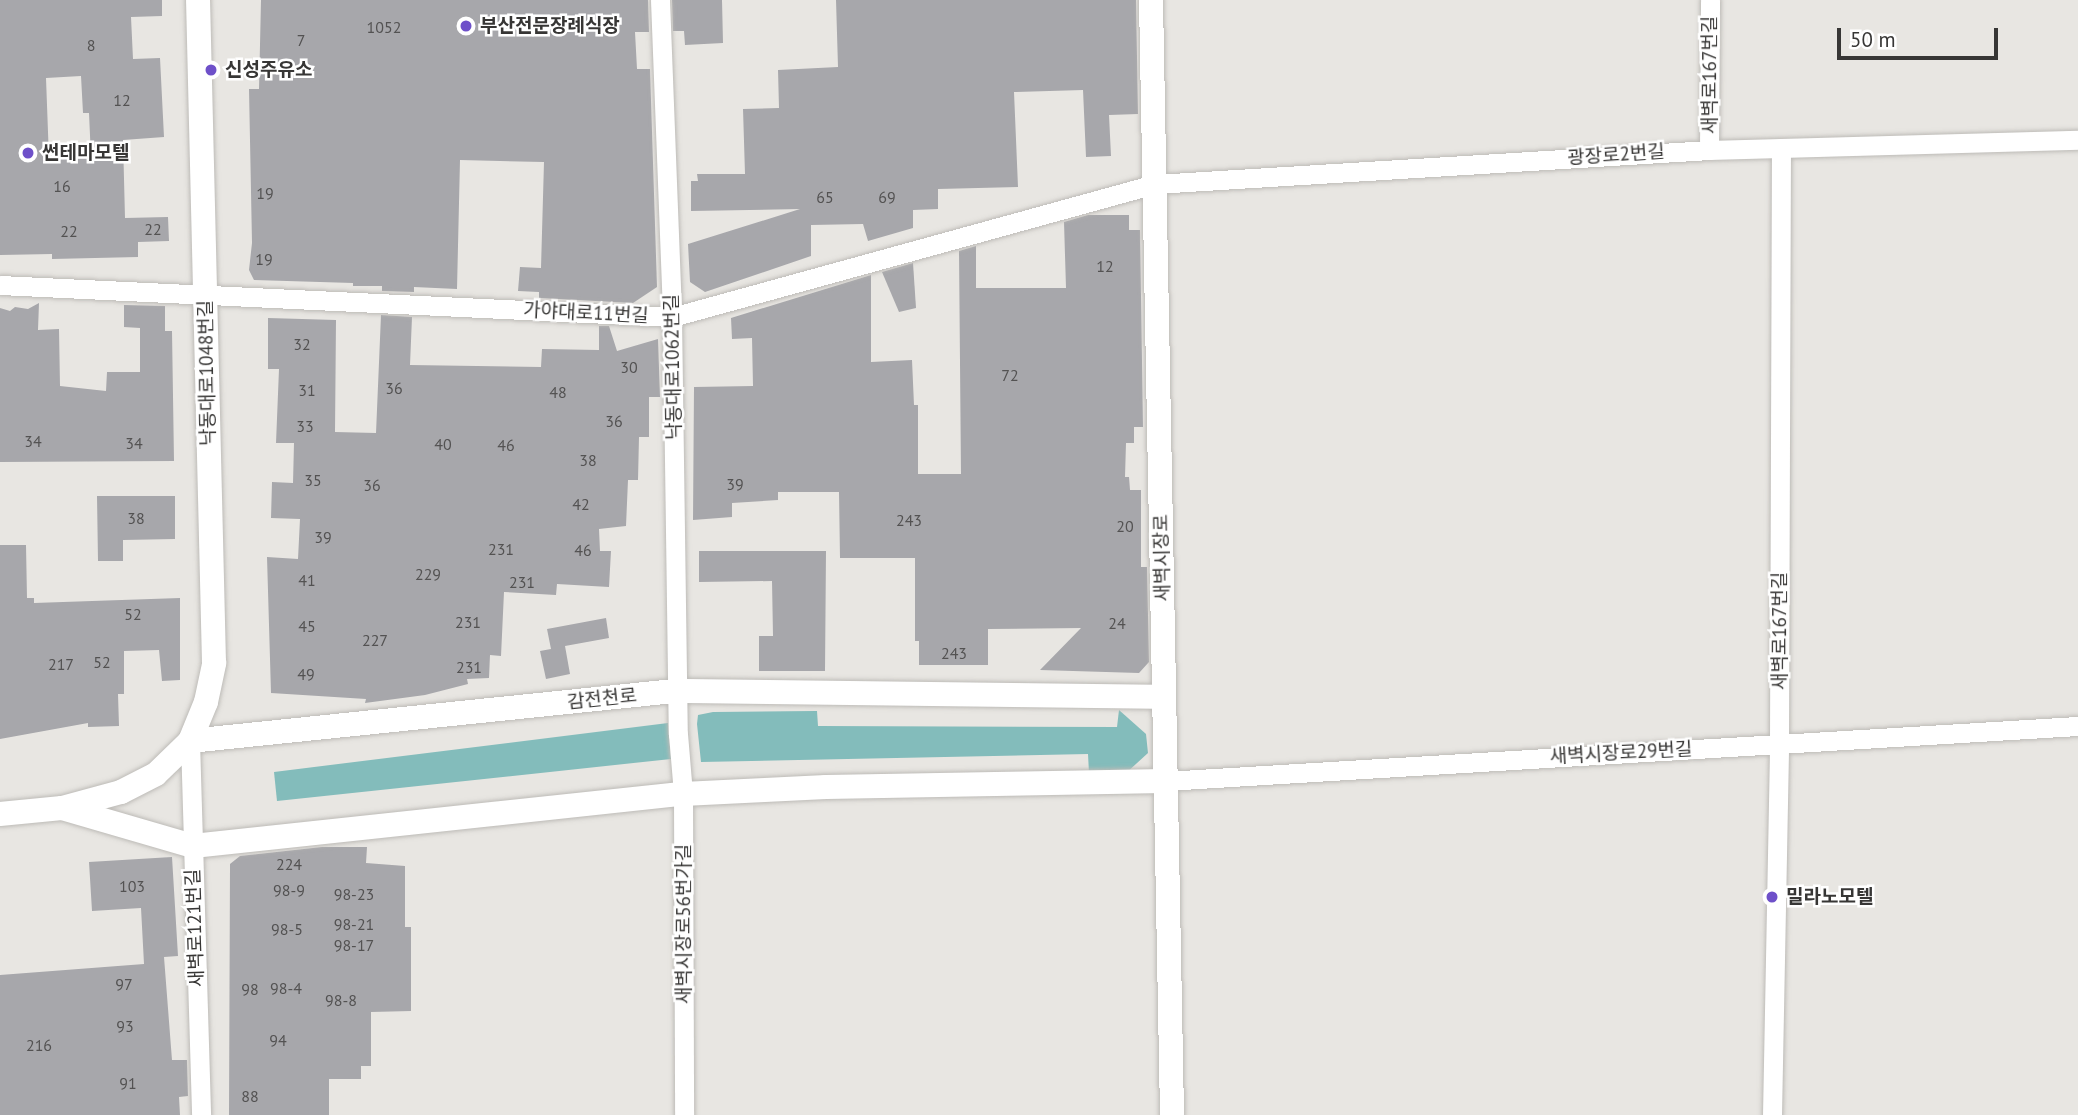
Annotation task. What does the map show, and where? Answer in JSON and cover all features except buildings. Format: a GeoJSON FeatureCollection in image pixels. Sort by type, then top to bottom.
{"type":"FeatureCollection","features":[{"type":"Feature","properties":{"kind":"street","name":"낙동대로1048번길"},"geometry":{"type":"LineString","coordinates":[[190,741],[206,702],[214,663],[198,0]]}},
{"type":"Feature","properties":{"kind":"street","name":"낙동대로1062번길"},"geometry":{"type":"LineString","coordinates":[[660,0],[672,317],[678,734]]}},
{"type":"Feature","properties":{"kind":"street","name":"새벽시장로"},"geometry":{"type":"LineString","coordinates":[[1151,0],[1172,1115]]}},
{"type":"Feature","properties":{"kind":"street","name":"새벽로167번길"},"geometry":{"type":"LineString","coordinates":[[1709,149],[1710,0]]}},
{"type":"Feature","properties":{"kind":"street","name":"광장로2번길"},"geometry":{"type":"LineString","coordinates":[[1155,184],[1709,149],[2078,140]]}},
{"type":"Feature","properties":{"kind":"street","name":"새벽로167번길"},"geometry":{"type":"LineString","coordinates":[[1772,1115],[1779,744],[1781,148]]}},
{"type":"Feature","properties":{"kind":"street","name":"가야대로11번길"},"geometry":{"type":"LineString","coordinates":[[0,285],[672,317],[1155,184]]}},
{"type":"Feature","properties":{"kind":"street","name":"감전천로"},"geometry":{"type":"LineString","coordinates":[[190,741],[678,691],[1164,697]]}},
{"type":"Feature","properties":{"kind":"street","name":"새벽시장로29번길"},"geometry":{"type":"LineString","coordinates":[[1165,781],[2078,726]]}},
{"type":"Feature","properties":{"kind":"street","name":"새벽시장로56번가길"},"geometry":{"type":"LineString","coordinates":[[678,734],[683,794],[684,1115]]}},
{"type":"Feature","properties":{"kind":"street"},"geometry":{"type":"LineString","coordinates":[[0,814],[62,808],[121,792],[156,774],[190,741]]}},
{"type":"Feature","properties":{"kind":"street","name":"새벽로121번길"},"geometry":{"type":"LineString","coordinates":[[190,741],[201,1115]]}},
{"type":"Feature","properties":{"kind":"street"},"geometry":{"type":"LineString","coordinates":[[62,808],[193,846],[683,794],[826,787],[1165,781]]}},
{"type":"Feature","properties":{"kind":"water"},"geometry":{"type":"Polygon","coordinates":[[[1119,710],[1146,734],[1148,753],[1125,774],[1089,773],[1088,754],[701,762],[697,724],[698,715],[713,712],[817,711],[818,726],[1117,727],[1119,710]]]}},
{"type":"Feature","properties":{"kind":"water"},"geometry":{"type":"Polygon","coordinates":[[[668,723],[671,759],[277,801],[274,772],[668,723]]]}},
{"type":"Feature","properties":{"kind":"place","name":"부산전문장례식장"},"geometry":{"type":"Point","coordinates":[466,26]}},
{"type":"Feature","properties":{"kind":"place","name":"신성주유소"},"geometry":{"type":"Point","coordinates":[211,70]}},
{"type":"Feature","properties":{"kind":"place","name":"썬테마모텔"},"geometry":{"type":"Point","coordinates":[28,153]}},
{"type":"Feature","properties":{"kind":"place","name":"밀라노모텔"},"geometry":{"type":"Point","coordinates":[1772,897]}}]}
